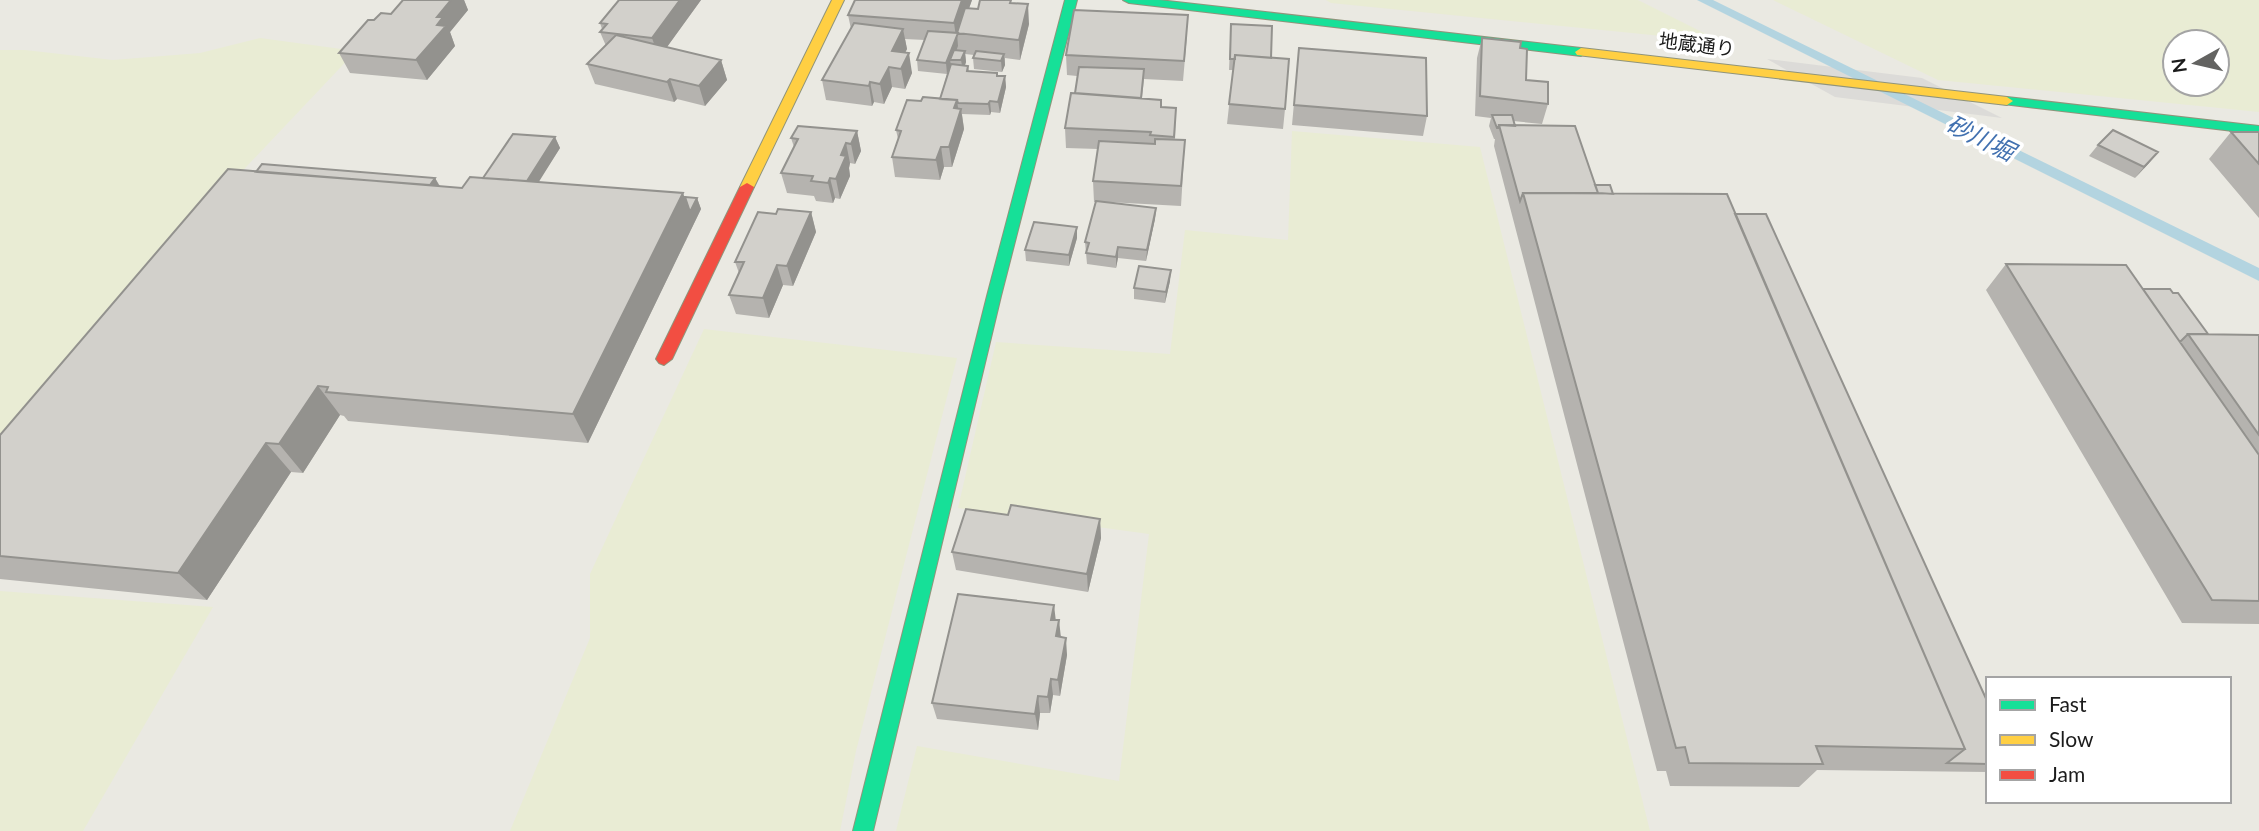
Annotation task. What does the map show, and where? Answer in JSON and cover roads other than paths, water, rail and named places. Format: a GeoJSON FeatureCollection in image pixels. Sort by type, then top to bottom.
{"type":"FeatureCollection","features":[{"type":"Feature","properties":{"kind":"street"},"geometry":{"type":"LineString","coordinates":[[664,359],[838,0]]}},
{"type":"Feature","properties":{"kind":"street"},"geometry":{"type":"LineString","coordinates":[[863,831],[994,296],[1071,0]]}},
{"type":"Feature","properties":{"kind":"street","name":"地蔵通り"},"geometry":{"type":"LineString","coordinates":[[1129,0],[2259,130]]}},
{"type":"Feature","properties":{"kind":"waterway","name":"砂川堀"},"geometry":{"type":"LineString","coordinates":[[1703,0],[2259,275]]}}]}
